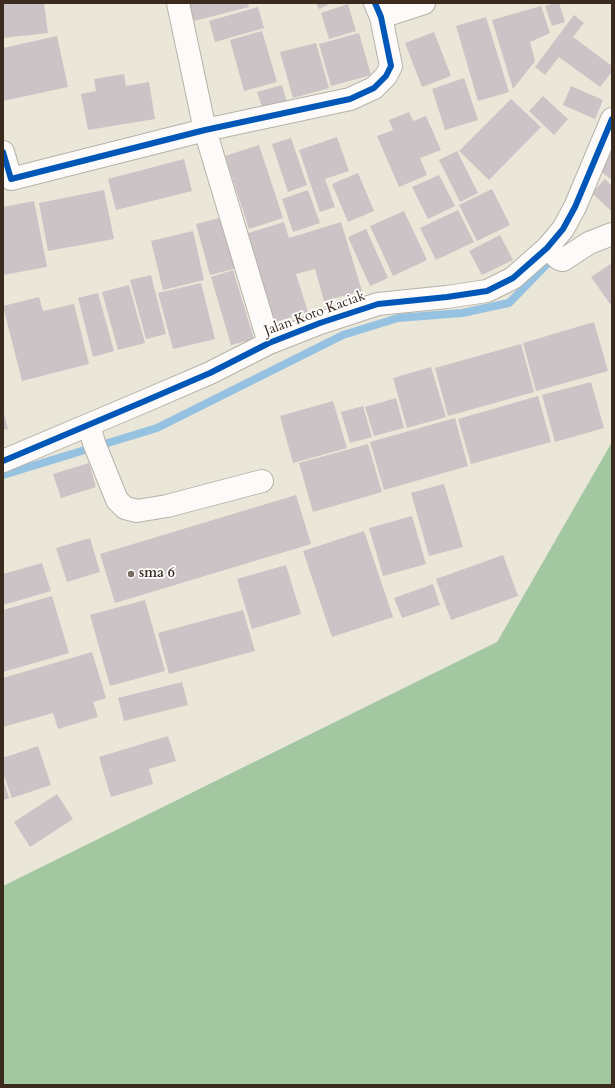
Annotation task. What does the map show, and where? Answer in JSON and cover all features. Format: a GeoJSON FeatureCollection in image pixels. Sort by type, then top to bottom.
{"type":"FeatureCollection","features":[{"type":"Feature","properties":{"kind":"street"},"geometry":{"type":"LineString","coordinates":[[178,3],[205,130],[269,343]]}},
{"type":"Feature","properties":{"kind":"street"},"geometry":{"type":"LineString","coordinates":[[3,152],[7,180],[205,130],[350,99],[374,88],[386,76],[392,66],[378,10],[424,3]]}},
{"type":"Feature","properties":{"kind":"street","name":"Jalan Koto Kaciak"},"geometry":{"type":"LineString","coordinates":[[3,461],[94,440],[210,373],[269,343],[320,322],[378,304],[447,297],[487,291],[513,278],[552,253],[575,207],[612,119]]}},
{"type":"Feature","properties":{"kind":"street"},"geometry":{"type":"LineString","coordinates":[[552,253],[563,260],[589,243],[612,234]]}},
{"type":"Feature","properties":{"kind":"street"},"geometry":{"type":"LineString","coordinates":[[94,440],[117,500],[125,508],[137,511],[167,506],[262,481]]}},
{"type":"Feature","properties":{"kind":"green space"},"geometry":{"type":"Polygon","coordinates":[[[612,442],[612,1085],[3,1085],[3,886],[497,642],[612,442]]]}},
{"type":"Feature","properties":{"kind":"building"},"geometry":{"type":"Polygon","coordinates":[[[3,3],[44,3],[48,33],[3,38],[3,3]]]}},
{"type":"Feature","properties":{"kind":"building"},"geometry":{"type":"Polygon","coordinates":[[[189,3],[248,3],[249,7],[194,21],[189,3]]]}},
{"type":"Feature","properties":{"kind":"building"},"geometry":{"type":"Polygon","coordinates":[[[316,3],[332,3],[319,9],[316,3]]]}},
{"type":"Feature","properties":{"kind":"building"},"geometry":{"type":"Polygon","coordinates":[[[559,3],[565,22],[552,26],[545,6],[559,3]]]}},
{"type":"Feature","properties":{"kind":"building"},"geometry":{"type":"Polygon","coordinates":[[[348,4],[356,31],[329,39],[321,13],[348,4]]]}},
{"type":"Feature","properties":{"kind":"building"},"geometry":{"type":"Polygon","coordinates":[[[541,6],[550,33],[530,42],[535,61],[513,89],[492,20],[541,6]]]}},
{"type":"Feature","properties":{"kind":"building"},"geometry":{"type":"Polygon","coordinates":[[[258,7],[264,28],[215,42],[209,21],[258,7]]]}},
{"type":"Feature","properties":{"kind":"building"},"geometry":{"type":"Polygon","coordinates":[[[574,15],[584,23],[573,37],[612,66],[612,72],[600,87],[559,57],[545,75],[535,67],[574,15]]]}},
{"type":"Feature","properties":{"kind":"building"},"geometry":{"type":"Polygon","coordinates":[[[486,17],[509,92],[478,101],[456,26],[486,17]]]}},
{"type":"Feature","properties":{"kind":"building"},"geometry":{"type":"Polygon","coordinates":[[[262,31],[277,82],[244,91],[230,40],[262,31]]]}},
{"type":"Feature","properties":{"kind":"building"},"geometry":{"type":"Polygon","coordinates":[[[434,32],[451,76],[422,87],[405,43],[434,32]]]}},
{"type":"Feature","properties":{"kind":"building"},"geometry":{"type":"Polygon","coordinates":[[[359,33],[371,75],[331,86],[319,44],[359,33]]]}},
{"type":"Feature","properties":{"kind":"building"},"geometry":{"type":"Polygon","coordinates":[[[57,36],[68,87],[3,101],[3,48],[57,36]]]}},
{"type":"Feature","properties":{"kind":"building"},"geometry":{"type":"Polygon","coordinates":[[[316,43],[329,88],[293,98],[280,52],[316,43]]]}},
{"type":"Feature","properties":{"kind":"building"},"geometry":{"type":"Polygon","coordinates":[[[124,74],[126,86],[149,82],[155,119],[88,130],[81,94],[96,91],[94,79],[124,74]]]}},
{"type":"Feature","properties":{"kind":"building"},"geometry":{"type":"Polygon","coordinates":[[[464,78],[478,120],[445,130],[432,89],[464,78]]]}},
{"type":"Feature","properties":{"kind":"building"},"geometry":{"type":"Polygon","coordinates":[[[282,85],[287,103],[263,110],[257,92],[282,85]]]}},
{"type":"Feature","properties":{"kind":"building"},"geometry":{"type":"Polygon","coordinates":[[[571,86],[603,100],[595,119],[563,105],[571,86]]]}},
{"type":"Feature","properties":{"kind":"building"},"geometry":{"type":"Polygon","coordinates":[[[543,96],[568,119],[554,135],[529,111],[543,96]]]}},
{"type":"Feature","properties":{"kind":"building"},"geometry":{"type":"Polygon","coordinates":[[[511,99],[541,127],[489,180],[459,151],[511,99]]]}},
{"type":"Feature","properties":{"kind":"building"},"geometry":{"type":"Polygon","coordinates":[[[409,112],[413,121],[426,116],[441,150],[420,158],[427,175],[399,187],[377,136],[393,130],[389,120],[409,112]]]}},
{"type":"Feature","properties":{"kind":"building"},"geometry":{"type":"Polygon","coordinates":[[[337,137],[349,171],[325,179],[335,207],[320,212],[299,150],[337,137]]]}},
{"type":"Feature","properties":{"kind":"building"},"geometry":{"type":"Polygon","coordinates":[[[291,138],[307,185],[288,192],[272,144],[291,138]]]}},
{"type":"Feature","properties":{"kind":"building"},"geometry":{"type":"Polygon","coordinates":[[[259,145],[283,218],[249,229],[225,156],[259,145]]]}},
{"type":"Feature","properties":{"kind":"building"},"geometry":{"type":"Polygon","coordinates":[[[612,147],[612,180],[595,167],[612,147]]]}},
{"type":"Feature","properties":{"kind":"building"},"geometry":{"type":"Polygon","coordinates":[[[457,151],[478,193],[460,202],[439,160],[457,151]]]}},
{"type":"Feature","properties":{"kind":"building"},"geometry":{"type":"Polygon","coordinates":[[[184,159],[192,191],[116,210],[108,179],[184,159]]]}},
{"type":"Feature","properties":{"kind":"building"},"geometry":{"type":"Polygon","coordinates":[[[358,173],[374,211],[348,222],[332,184],[358,173]]]}},
{"type":"Feature","properties":{"kind":"building"},"geometry":{"type":"Polygon","coordinates":[[[439,175],[455,206],[428,219],[412,187],[439,175]]]}},
{"type":"Feature","properties":{"kind":"building"},"geometry":{"type":"Polygon","coordinates":[[[605,179],[612,186],[612,212],[592,193],[605,179]]]}},
{"type":"Feature","properties":{"kind":"building"},"geometry":{"type":"Polygon","coordinates":[[[492,189],[510,225],[477,241],[459,205],[492,189]]]}},
{"type":"Feature","properties":{"kind":"building"},"geometry":{"type":"Polygon","coordinates":[[[104,190],[114,239],[48,251],[39,203],[104,190]]]}},
{"type":"Feature","properties":{"kind":"building"},"geometry":{"type":"Polygon","coordinates":[[[308,190],[320,223],[293,232],[282,199],[308,190]]]}},
{"type":"Feature","properties":{"kind":"building"},"geometry":{"type":"Polygon","coordinates":[[[34,201],[47,267],[3,275],[3,207],[34,201]]]}},
{"type":"Feature","properties":{"kind":"building"},"geometry":{"type":"Polygon","coordinates":[[[458,210],[474,242],[436,260],[420,228],[458,210]]]}},
{"type":"Feature","properties":{"kind":"building"},"geometry":{"type":"Polygon","coordinates":[[[404,211],[427,260],[393,276],[370,226],[404,211]]]}},
{"type":"Feature","properties":{"kind":"building"},"geometry":{"type":"Polygon","coordinates":[[[223,217],[237,268],[210,275],[196,224],[223,217]]]}},
{"type":"Feature","properties":{"kind":"building"},"geometry":{"type":"Polygon","coordinates":[[[284,222],[289,238],[341,222],[362,291],[324,301],[315,269],[296,274],[308,312],[269,324],[242,235],[284,222]]]}},
{"type":"Feature","properties":{"kind":"building"},"geometry":{"type":"Polygon","coordinates":[[[366,229],[388,278],[370,286],[348,237],[366,229]]]}},
{"type":"Feature","properties":{"kind":"building"},"geometry":{"type":"Polygon","coordinates":[[[193,231],[204,280],[163,290],[151,241],[193,231]]]}},
{"type":"Feature","properties":{"kind":"building"},"geometry":{"type":"Polygon","coordinates":[[[500,235],[513,260],[482,275],[469,251],[500,235]]]}},
{"type":"Feature","properties":{"kind":"building"},"geometry":{"type":"Polygon","coordinates":[[[612,263],[612,303],[610,304],[591,277],[612,263]]]}},
{"type":"Feature","properties":{"kind":"building"},"geometry":{"type":"Polygon","coordinates":[[[233,270],[254,339],[231,345],[211,277],[233,270]]]}},
{"type":"Feature","properties":{"kind":"building"},"geometry":{"type":"Polygon","coordinates":[[[151,275],[166,334],[146,339],[130,280],[151,275]]]}},
{"type":"Feature","properties":{"kind":"building"},"geometry":{"type":"Polygon","coordinates":[[[201,283],[215,339],[173,349],[158,293],[201,283]]]}},
{"type":"Feature","properties":{"kind":"building"},"geometry":{"type":"Polygon","coordinates":[[[129,285],[145,343],[118,350],[102,292],[129,285]]]}},
{"type":"Feature","properties":{"kind":"building"},"geometry":{"type":"Polygon","coordinates":[[[98,293],[114,351],[93,357],[78,298],[98,293]]]}},
{"type":"Feature","properties":{"kind":"building"},"geometry":{"type":"Polygon","coordinates":[[[39,297],[43,311],[74,304],[89,364],[22,381],[3,306],[39,297]]]}},
{"type":"Feature","properties":{"kind":"building"},"geometry":{"type":"Polygon","coordinates":[[[594,322],[608,371],[536,391],[523,343],[594,322]]]}},
{"type":"Feature","properties":{"kind":"building"},"geometry":{"type":"Polygon","coordinates":[[[521,344],[534,392],[448,416],[435,368],[521,344]]]}},
{"type":"Feature","properties":{"kind":"building"},"geometry":{"type":"Polygon","coordinates":[[[431,367],[446,417],[407,428],[393,378],[431,367]]]}},
{"type":"Feature","properties":{"kind":"building"},"geometry":{"type":"Polygon","coordinates":[[[591,382],[604,428],[555,442],[542,395],[591,382]]]}},
{"type":"Feature","properties":{"kind":"building"},"geometry":{"type":"Polygon","coordinates":[[[538,396],[551,442],[471,464],[458,419],[538,396]]]}},
{"type":"Feature","properties":{"kind":"building"},"geometry":{"type":"Polygon","coordinates":[[[396,398],[404,428],[374,436],[365,407],[396,398]]]}},
{"type":"Feature","properties":{"kind":"building"},"geometry":{"type":"Polygon","coordinates":[[[333,401],[347,448],[293,463],[280,416],[333,401]]]}},
{"type":"Feature","properties":{"kind":"building"},"geometry":{"type":"Polygon","coordinates":[[[363,406],[372,437],[350,443],[341,412],[363,406]]]}},
{"type":"Feature","properties":{"kind":"building"},"geometry":{"type":"Polygon","coordinates":[[[3,410],[8,429],[3,430],[3,410]]]}},
{"type":"Feature","properties":{"kind":"building"},"geometry":{"type":"Polygon","coordinates":[[[455,418],[468,466],[384,490],[370,442],[455,418]]]}},
{"type":"Feature","properties":{"kind":"building"},"geometry":{"type":"Polygon","coordinates":[[[368,444],[382,492],[313,512],[299,463],[368,444]]]}},
{"type":"Feature","properties":{"kind":"building"},"geometry":{"type":"Polygon","coordinates":[[[89,463],[96,487],[61,498],[53,474],[89,463]]]}},
{"type":"Feature","properties":{"kind":"building"},"geometry":{"type":"Polygon","coordinates":[[[444,484],[463,547],[429,556],[411,493],[444,484]]]}},
{"type":"Feature","properties":{"kind":"building"},"geometry":{"type":"Polygon","coordinates":[[[296,495],[311,544],[115,603],[100,554],[296,495]]]}},
{"type":"Feature","properties":{"kind":"building"},"geometry":{"type":"Polygon","coordinates":[[[412,516],[426,564],[383,576],[369,528],[412,516]]]}},
{"type":"Feature","properties":{"kind":"building"},"geometry":{"type":"Polygon","coordinates":[[[364,531],[393,617],[332,637],[303,551],[364,531]]]}},
{"type":"Feature","properties":{"kind":"building"},"geometry":{"type":"Polygon","coordinates":[[[90,538],[100,572],[67,582],[56,548],[90,538]]]}},
{"type":"Feature","properties":{"kind":"building"},"geometry":{"type":"Polygon","coordinates":[[[503,555],[518,596],[451,620],[436,579],[503,555]]]}},
{"type":"Feature","properties":{"kind":"building"},"geometry":{"type":"Polygon","coordinates":[[[42,563],[51,591],[3,605],[3,574],[42,563]]]}},
{"type":"Feature","properties":{"kind":"building"},"geometry":{"type":"Polygon","coordinates":[[[286,565],[301,614],[252,629],[237,579],[286,565]]]}},
{"type":"Feature","properties":{"kind":"building"},"geometry":{"type":"Polygon","coordinates":[[[433,584],[440,605],[402,618],[394,598],[433,584]]]}},
{"type":"Feature","properties":{"kind":"building"},"geometry":{"type":"Polygon","coordinates":[[[52,596],[69,653],[3,672],[3,610],[52,596]]]}},
{"type":"Feature","properties":{"kind":"building"},"geometry":{"type":"Polygon","coordinates":[[[145,600],[165,671],[110,686],[90,615],[145,600]]]}},
{"type":"Feature","properties":{"kind":"building"},"geometry":{"type":"Polygon","coordinates":[[[243,610],[255,651],[169,674],[158,633],[243,610]]]}},
{"type":"Feature","properties":{"kind":"building"},"geometry":{"type":"Polygon","coordinates":[[[92,652],[106,698],[93,702],[98,717],[58,729],[53,713],[3,727],[3,678],[92,652]]]}},
{"type":"Feature","properties":{"kind":"building"},"geometry":{"type":"Polygon","coordinates":[[[182,682],[188,705],[124,721],[118,698],[182,682]]]}},
{"type":"Feature","properties":{"kind":"building"},"geometry":{"type":"Polygon","coordinates":[[[168,736],[176,761],[149,769],[153,784],[111,797],[99,757],[168,736]]]}},
{"type":"Feature","properties":{"kind":"building"},"geometry":{"type":"Polygon","coordinates":[[[38,746],[51,785],[12,798],[3,773],[3,758],[38,746]]]}},
{"type":"Feature","properties":{"kind":"building"},"geometry":{"type":"Polygon","coordinates":[[[3,779],[9,798],[3,800],[3,779]]]}},
{"type":"Feature","properties":{"kind":"building"},"geometry":{"type":"Polygon","coordinates":[[[57,794],[73,819],[30,847],[14,822],[57,794]]]}},
{"type":"Feature","properties":{"kind":"waterway"},"geometry":{"type":"LineString","coordinates":[[3,475],[157,428],[343,335],[398,318],[462,313],[509,303],[555,256]]}},
{"type":"Feature","properties":{"kind":"cycle path"},"geometry":{"type":"LineString","coordinates":[[3,152],[11,179],[205,130],[350,99],[374,88],[386,76],[391,66],[381,17],[375,3]]}},
{"type":"Feature","properties":{"kind":"cycle path"},"geometry":{"type":"LineString","coordinates":[[3,461],[210,373],[269,343],[320,323],[378,304],[447,297],[487,291],[513,278],[547,248],[563,229],[575,207],[612,119]]}},
{"type":"Feature","properties":{"kind":"place","name":"sma 6"},"geometry":{"type":"Point","coordinates":[131,574]}}]}
